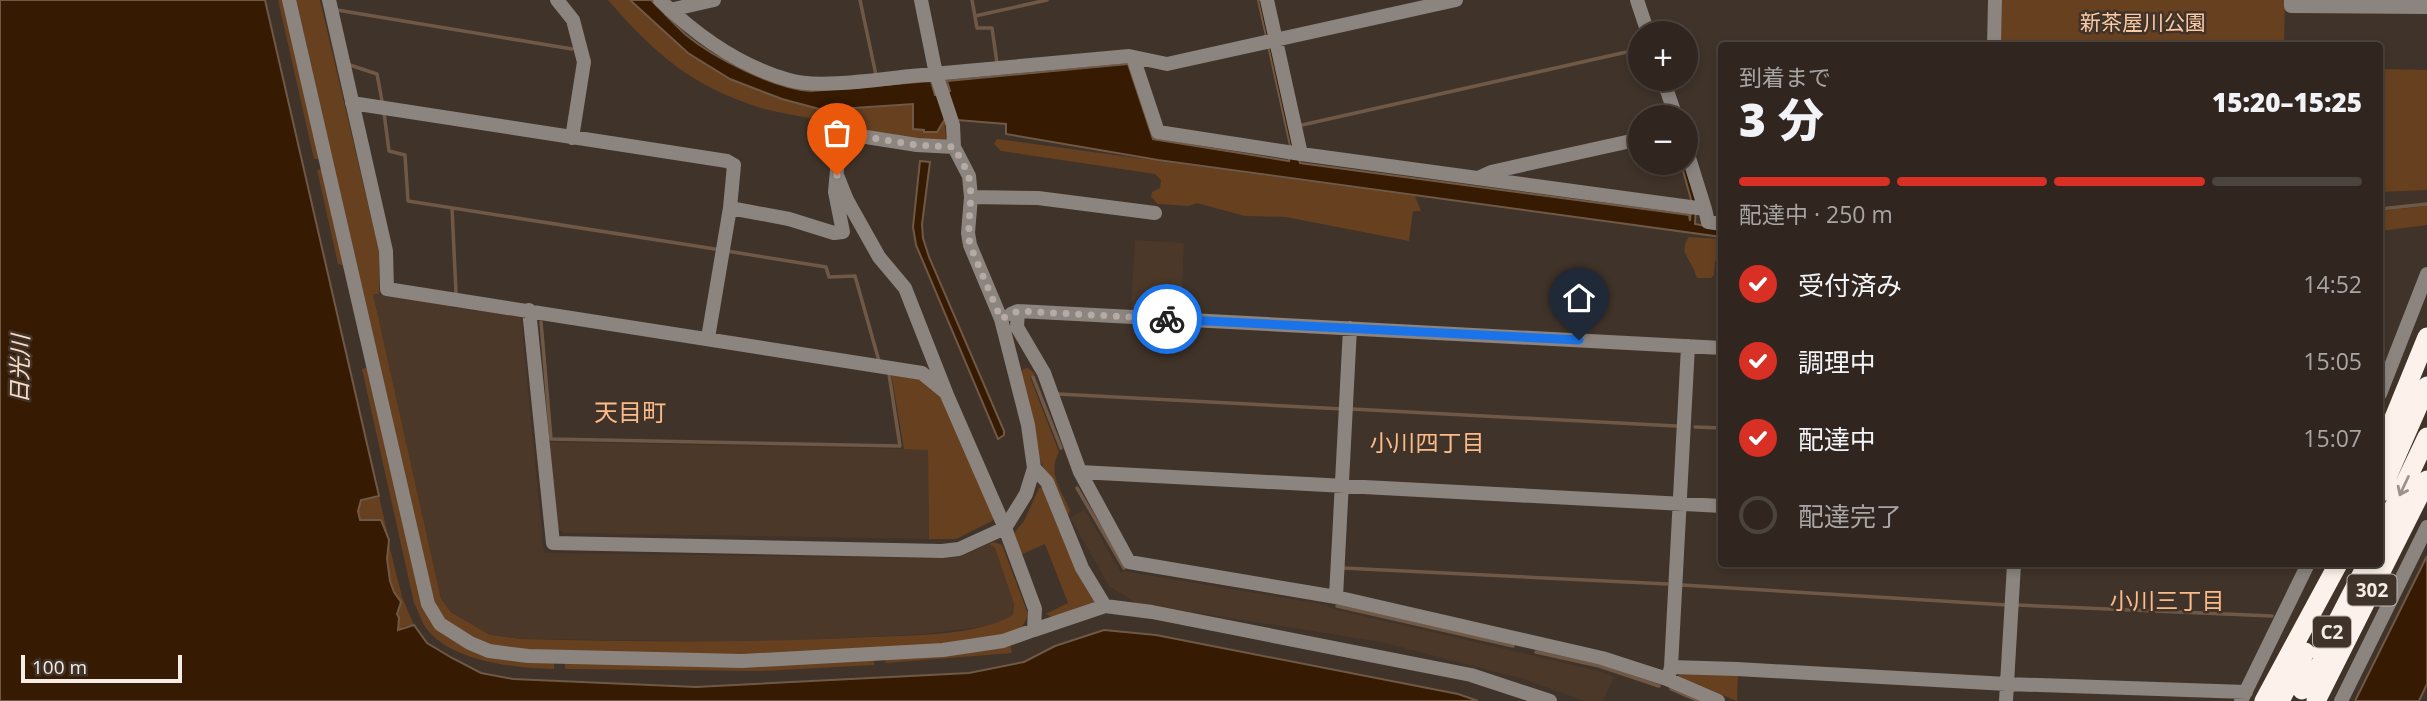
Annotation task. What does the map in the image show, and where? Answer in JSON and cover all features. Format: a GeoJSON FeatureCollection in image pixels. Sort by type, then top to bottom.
{"type":"FeatureCollection","features":[{"type":"Feature","properties":{"kind":"highway"},"geometry":{"type":"LineString","coordinates":[[2383,445],[2427,337]]}},
{"type":"Feature","properties":{"kind":"highway"},"geometry":{"type":"LineString","coordinates":[[2383,471],[2427,365]]}},
{"type":"Feature","properties":{"kind":"highway"},"geometry":{"type":"LineString","coordinates":[[2383,486],[2427,386]]}},
{"type":"Feature","properties":{"kind":"highway"},"geometry":{"type":"LineString","coordinates":[[2386,535],[2427,437]]}},
{"type":"Feature","properties":{"kind":"highway","name":"302"},"geometry":{"type":"LineString","coordinates":[[2386,535],[2427,480]]}},
{"type":"Feature","properties":{"kind":"highway"},"geometry":{"type":"LineString","coordinates":[[2305,697],[2385,570],[2427,496]]}},
{"type":"Feature","properties":{"kind":"highway","name":"302"},"geometry":{"type":"LineString","coordinates":[[2264,701],[2335,567]]}},
{"type":"Feature","properties":{"kind":"highway"},"geometry":{"type":"LineString","coordinates":[[2279,701],[2336,567]]}},
{"type":"Feature","properties":{"kind":"highway","name":"C2"},"geometry":{"type":"LineString","coordinates":[[2279,701],[2346,567]]}},
{"type":"Feature","properties":{"kind":"highway","name":"C2"},"geometry":{"type":"LineString","coordinates":[[2305,697],[2366,567]]}},
{"type":"Feature","properties":{"kind":"highway","name":"302"},"geometry":{"type":"LineString","coordinates":[[2305,697],[2370,567]]}},
{"type":"Feature","properties":{"kind":"street"},"geometry":{"type":"LineString","coordinates":[[289,0],[428,604],[440,624],[470,643],[489,651],[528,656],[742,661],[943,650],[1003,641],[1105,606],[1152,612],[1471,675],[1550,701]]}},
{"type":"Feature","properties":{"kind":"street"},"geometry":{"type":"LineString","coordinates":[[329,0],[386,251],[387,289],[922,373],[947,395]]}},
{"type":"Feature","properties":{"kind":"street"},"geometry":{"type":"LineString","coordinates":[[557,0],[573,20],[584,62],[572,138]]}},
{"type":"Feature","properties":{"kind":"street"},"geometry":{"type":"LineString","coordinates":[[665,5],[714,0]]}},
{"type":"Feature","properties":{"kind":"street"},"geometry":{"type":"LineString","coordinates":[[529,310],[553,542],[942,551],[958,549],[1005,528],[1026,494],[1034,468],[1026,413],[1001,319],[970,245],[969,176],[954,147],[953,125],[936,74],[922,0]]}},
{"type":"Feature","properties":{"kind":"street"},"geometry":{"type":"LineString","coordinates":[[1267,0],[1270,41],[1295,153]]}},
{"type":"Feature","properties":{"kind":"street"},"geometry":{"type":"LineString","coordinates":[[665,5],[692,30],[749,65],[791,81],[820,83],[1133,57],[1167,64],[1456,0]]}},
{"type":"Feature","properties":{"kind":"street"},"geometry":{"type":"LineString","coordinates":[[1637,0],[1644,21]]}},
{"type":"Feature","properties":{"kind":"street"},"geometry":{"type":"LineString","coordinates":[[1994,42],[1995,0]]}},
{"type":"Feature","properties":{"kind":"street"},"geometry":{"type":"LineString","coordinates":[[2291,0],[2291,6],[2427,7]]}},
{"type":"Feature","properties":{"kind":"street"},"geometry":{"type":"LineString","coordinates":[[1133,57],[1158,132],[1699,208]]}},
{"type":"Feature","properties":{"kind":"street"},"geometry":{"type":"LineString","coordinates":[[352,103],[727,161],[734,165],[730,208],[708,338]]}},
{"type":"Feature","properties":{"kind":"street"},"geometry":{"type":"LineString","coordinates":[[730,208],[789,219],[834,233],[843,232],[835,192],[840,136],[847,134],[916,145],[954,147]]}},
{"type":"Feature","properties":{"kind":"street"},"geometry":{"type":"LineString","coordinates":[[1477,178],[1491,172],[1628,142]]}},
{"type":"Feature","properties":{"kind":"street"},"geometry":{"type":"LineString","coordinates":[[837,175],[846,200],[879,257],[905,289],[947,395],[1005,528],[1035,609],[1034,630]]}},
{"type":"Feature","properties":{"kind":"street"},"geometry":{"type":"LineString","coordinates":[[1692,175],[1699,208],[1707,222],[1718,223]]}},
{"type":"Feature","properties":{"kind":"street"},"geometry":{"type":"LineString","coordinates":[[971,197],[1038,198],[1155,213]]}},
{"type":"Feature","properties":{"kind":"street"},"geometry":{"type":"LineString","coordinates":[[2383,384],[2427,274]]}},
{"type":"Feature","properties":{"kind":"street"},"geometry":{"type":"LineString","coordinates":[[1001,319],[1018,311],[1718,348]]}},
{"type":"Feature","properties":{"kind":"street"},"geometry":{"type":"LineString","coordinates":[[1018,311],[1017,327],[1044,373],[1080,472],[1129,562],[1336,597],[1669,673],[1737,668],[2243,697],[2307,567]]}},
{"type":"Feature","properties":{"kind":"street"},"geometry":{"type":"LineString","coordinates":[[1336,597],[1350,328]]}},
{"type":"Feature","properties":{"kind":"street"},"geometry":{"type":"LineString","coordinates":[[1669,673],[1688,346]]}},
{"type":"Feature","properties":{"kind":"street"},"geometry":{"type":"LineString","coordinates":[[1034,468],[1047,482],[1082,568],[1105,606]]}},
{"type":"Feature","properties":{"kind":"street"},"geometry":{"type":"LineString","coordinates":[[1080,472],[1718,506]]}},
{"type":"Feature","properties":{"kind":"street"},"geometry":{"type":"LineString","coordinates":[[2386,535],[2426,532]]}},
{"type":"Feature","properties":{"kind":"street"},"geometry":{"type":"LineString","coordinates":[[2341,701],[2426,532]]}},
{"type":"Feature","properties":{"kind":"street"},"geometry":{"type":"LineString","coordinates":[[2006,701],[2014,567]]}},
{"type":"Feature","properties":{"kind":"street"},"geometry":{"type":"LineString","coordinates":[[1669,673],[1718,701]]}},
{"type":"Feature","properties":{"kind":"shaded area"},"geometry":{"type":"Polygon","coordinates":[[[1135,240],[1184,243],[1181,311],[1131,309],[1135,240]]]}},
{"type":"Feature","properties":{"kind":"shaded area"},"geometry":{"type":"Polygon","coordinates":[[[373,294],[521,317],[544,553],[929,558],[959,557],[989,544],[995,548],[1014,604],[1013,616],[996,625],[925,634],[763,642],[521,639],[490,635],[451,611],[441,599],[373,294]]]}},
{"type":"Feature","properties":{"kind":"shaded area"},"geometry":{"type":"Polygon","coordinates":[[[548,442],[928,449],[929,539],[564,533],[556,526],[548,442]]]}},
{"type":"Feature","properties":{"kind":"shaded area"},"geometry":{"type":"Polygon","coordinates":[[[1085,510],[1121,573],[1123,571],[1321,604],[1599,671],[1614,677],[1603,701],[1584,701],[1523,679],[1381,642],[1136,603],[1109,586],[1070,517],[1085,510]]]}},
{"type":"Feature","properties":{"kind":"green space"},"geometry":{"type":"Polygon","coordinates":[[[278,0],[284,0],[319,159],[314,159],[278,0]]]}},
{"type":"Feature","properties":{"kind":"green space"},"geometry":{"type":"Polygon","coordinates":[[[292,0],[320,0],[379,251],[379,294],[373,294],[441,599],[451,612],[490,635],[521,639],[740,641],[907,636],[964,631],[1013,615],[1014,604],[995,548],[989,544],[994,542],[1002,545],[1027,611],[1022,627],[1007,636],[940,645],[741,656],[534,651],[492,646],[451,625],[437,612],[292,0]]]}},
{"type":"Feature","properties":{"kind":"green space"},"geometry":{"type":"Polygon","coordinates":[[[608,0],[630,0],[688,53],[730,79],[782,99],[823,110],[913,104],[924,130],[937,131],[945,119],[946,142],[839,129],[736,99],[676,66],[642,37],[608,0]]]}},
{"type":"Feature","properties":{"kind":"green space","name":"新茶屋川公園"},"geometry":{"type":"Polygon","coordinates":[[[2002,0],[2285,0],[2284,42],[2001,42],[2002,0]]]}},
{"type":"Feature","properties":{"kind":"green space"},"geometry":{"type":"Polygon","coordinates":[[[2383,69],[2427,70],[2427,190],[2383,192],[2383,69]]]}},
{"type":"Feature","properties":{"kind":"green space"},"geometry":{"type":"Polygon","coordinates":[[[997,139],[1415,196],[1421,211],[1413,211],[1409,241],[1286,217],[1245,216],[1197,203],[1189,206],[1158,204],[1151,197],[1152,192],[1160,188],[1161,180],[1155,174],[1001,151],[994,144],[997,139]]]}},
{"type":"Feature","properties":{"kind":"green space"},"geometry":{"type":"Polygon","coordinates":[[[323,169],[346,266],[338,264],[317,170],[323,169]]]}},
{"type":"Feature","properties":{"kind":"green space"},"geometry":{"type":"Polygon","coordinates":[[[2427,206],[2427,225],[2383,231],[2383,211],[2427,206]]]}},
{"type":"Feature","properties":{"kind":"green space"},"geometry":{"type":"Polygon","coordinates":[[[1689,237],[1718,239],[1718,260],[1715,261],[1714,275],[1711,278],[1697,278],[1685,252],[1689,237]]]}},
{"type":"Feature","properties":{"kind":"green space"},"geometry":{"type":"Polygon","coordinates":[[[369,367],[422,600],[447,637],[554,662],[554,669],[503,665],[467,656],[437,639],[424,625],[414,603],[362,369],[369,367]]]}},
{"type":"Feature","properties":{"kind":"green space"},"geometry":{"type":"Polygon","coordinates":[[[1028,368],[1035,374],[1030,377],[1059,452],[1054,467],[1059,488],[1070,510],[1066,515],[1039,458],[1021,376],[1023,369],[1028,368]]]}},
{"type":"Feature","properties":{"kind":"green space"},"geometry":{"type":"Polygon","coordinates":[[[891,372],[918,376],[942,396],[996,516],[992,521],[956,539],[929,539],[928,450],[904,449],[891,372]]]}},
{"type":"Feature","properties":{"kind":"green space"},"geometry":{"type":"Polygon","coordinates":[[[1045,487],[1096,604],[1054,618],[1046,614],[1068,603],[1045,544],[1020,555],[1012,536],[1024,521],[1039,488],[1045,487]]]}},
{"type":"Feature","properties":{"kind":"green space"},"geometry":{"type":"Polygon","coordinates":[[[379,496],[389,540],[381,521],[360,520],[358,511],[361,500],[379,496]]]}},
{"type":"Feature","properties":{"kind":"green space"},"geometry":{"type":"Polygon","coordinates":[[[389,545],[402,597],[414,625],[404,626],[398,631],[397,614],[401,602],[389,575],[389,545]]]}},
{"type":"Feature","properties":{"kind":"green space"},"geometry":{"type":"Polygon","coordinates":[[[1011,646],[1012,653],[886,663],[885,659],[990,650],[1011,646]]]}},
{"type":"Feature","properties":{"kind":"green space"},"geometry":{"type":"Polygon","coordinates":[[[874,660],[874,665],[761,671],[565,669],[565,662],[874,660]]]}},
{"type":"Feature","properties":{"kind":"green space"},"geometry":{"type":"Polygon","coordinates":[[[1680,672],[1738,674],[1737,701],[1678,677],[1680,672]]]}},
{"type":"Feature","properties":{"kind":"water","name":"日光川"},"geometry":{"type":"Polygon","coordinates":[[[0,0],[265,0],[379,496],[361,500],[358,511],[360,520],[381,520],[389,540],[387,559],[390,581],[401,602],[397,614],[398,630],[414,625],[427,643],[481,673],[513,679],[696,687],[969,673],[1024,662],[1055,646],[1104,630],[1156,635],[1458,694],[1478,701],[0,701],[0,0]]]}},
{"type":"Feature","properties":{"kind":"water"},"geometry":{"type":"Polygon","coordinates":[[[630,0],[651,0],[686,35],[728,62],[780,85],[811,91],[931,81],[935,95],[950,91],[947,81],[1128,64],[1153,139],[1289,161],[1291,150],[1258,0],[1263,0],[1300,163],[1689,215],[1690,221],[1692,203],[1684,175],[1689,175],[1696,200],[1695,224],[1718,228],[1718,236],[1158,160],[1006,134],[1006,124],[945,119],[937,132],[924,132],[913,129],[913,104],[823,110],[782,99],[730,79],[688,53],[630,0]]]}},
{"type":"Feature","properties":{"kind":"water"},"geometry":{"type":"Polygon","coordinates":[[[920,161],[930,162],[922,224],[923,238],[1004,431],[1004,435],[998,439],[916,245],[913,227],[920,161]]]}},
{"type":"Feature","properties":{"kind":"water"},"geometry":{"type":"Polygon","coordinates":[[[2427,556],[2427,684],[2419,701],[2355,701],[2427,556]]]}},
{"type":"Feature","properties":{"kind":"waterway"},"geometry":{"type":"LineString","coordinates":[[860,0],[876,75]]}},
{"type":"Feature","properties":{"kind":"waterway"},"geometry":{"type":"LineString","coordinates":[[972,0],[977,28],[992,28],[997,63]]}},
{"type":"Feature","properties":{"kind":"waterway"},"geometry":{"type":"LineString","coordinates":[[975,16],[1047,0]]}},
{"type":"Feature","properties":{"kind":"waterway"},"geometry":{"type":"LineString","coordinates":[[337,10],[572,49]]}},
{"type":"Feature","properties":{"kind":"waterway"},"geometry":{"type":"LineString","coordinates":[[1302,125],[1628,52]]}},
{"type":"Feature","properties":{"kind":"waterway"},"geometry":{"type":"LineString","coordinates":[[350,65],[377,74],[382,101]]}},
{"type":"Feature","properties":{"kind":"waterway"},"geometry":{"type":"LineString","coordinates":[[384,113],[389,151],[405,155],[408,201],[715,249]]}},
{"type":"Feature","properties":{"kind":"waterway"},"geometry":{"type":"LineString","coordinates":[[2383,209],[2427,204]]}},
{"type":"Feature","properties":{"kind":"waterway"},"geometry":{"type":"LineString","coordinates":[[452,208],[456,293]]}},
{"type":"Feature","properties":{"kind":"waterway"},"geometry":{"type":"LineString","coordinates":[[727,251],[826,267],[829,277],[855,276],[879,361]]}},
{"type":"Feature","properties":{"kind":"waterway"},"geometry":{"type":"LineString","coordinates":[[541,322],[551,439],[900,446],[889,374]]}},
{"type":"Feature","properties":{"kind":"waterway"},"geometry":{"type":"LineString","coordinates":[[1033,377],[1061,448]]}},
{"type":"Feature","properties":{"kind":"waterway"},"geometry":{"type":"LineString","coordinates":[[1058,394],[1343,409]]}},
{"type":"Feature","properties":{"kind":"waterway"},"geometry":{"type":"LineString","coordinates":[[1352,409],[1676,426]]}},
{"type":"Feature","properties":{"kind":"waterway"},"geometry":{"type":"LineString","coordinates":[[1695,427],[1718,428]]}},
{"type":"Feature","properties":{"kind":"waterway"},"geometry":{"type":"LineString","coordinates":[[1077,488],[1124,568]]}},
{"type":"Feature","properties":{"kind":"waterway"},"geometry":{"type":"LineString","coordinates":[[1343,568],[1667,584]]}},
{"type":"Feature","properties":{"kind":"waterway"},"geometry":{"type":"LineString","coordinates":[[1682,585],[2007,605]]}},
{"type":"Feature","properties":{"kind":"waterway"},"geometry":{"type":"LineString","coordinates":[[2017,605],[2272,616]]}},
{"type":"Feature","properties":{"kind":"waterway"},"geometry":{"type":"LineString","coordinates":[[1337,606],[1513,646]]}},
{"type":"Feature","properties":{"kind":"waterway"},"geometry":{"type":"LineString","coordinates":[[1536,652],[1599,666],[1659,686]]}},
{"type":"Feature","properties":{"kind":"waterway"},"geometry":{"type":"LineString","coordinates":[[1671,689],[1699,701]]}},
{"type":"Feature","properties":{"kind":"way so far"},"geometry":{"type":"LineString","coordinates":[[837,175],[838,144],[840,136],[847,134],[916,145],[954,147],[969,176],[970,245],[1001,319],[1018,311],[1167,319]]}},
{"type":"Feature","properties":{"kind":"district","name":"天目町"},"geometry":{"type":"Point","coordinates":[630,413]}},
{"type":"Feature","properties":{"kind":"district","name":"小川四丁目"},"geometry":{"type":"Point","coordinates":[1427,443]}},
{"type":"Feature","properties":{"kind":"district","name":"小川三丁目"},"geometry":{"type":"Point","coordinates":[2167,601]}},
{"type":"Feature","properties":{"kind":"route"},"geometry":{"type":"LineString","coordinates":[[1167,319],[1579,340]]}}]}
